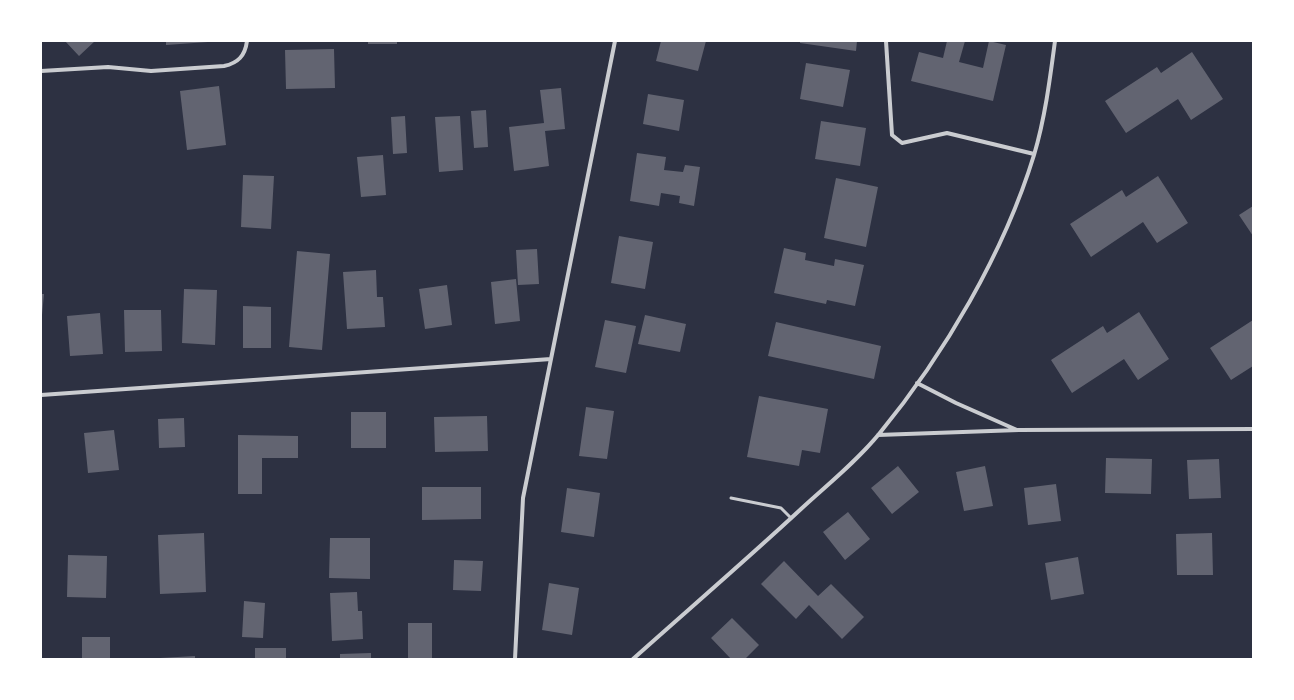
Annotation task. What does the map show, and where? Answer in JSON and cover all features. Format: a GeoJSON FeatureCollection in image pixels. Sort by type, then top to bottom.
{"type":"FeatureCollection","features":[{"type":"Feature","properties":{"kind":"street"},"geometry":{"type":"LineString","coordinates":[[41,71],[108,67],[151,71],[224,66],[234,64],[241,59],[246,50],[247,41]]}},
{"type":"Feature","properties":{"kind":"street"},"geometry":{"type":"LineString","coordinates":[[515,659],[523,498],[615,41]]}},
{"type":"Feature","properties":{"kind":"street"},"geometry":{"type":"LineString","coordinates":[[886,41],[892,135],[902,143],[947,133],[1034,154]]}},
{"type":"Feature","properties":{"kind":"street"},"geometry":{"type":"LineString","coordinates":[[634,659],[791,518],[878,435],[918,383],[964,312],[993,260],[1016,207],[1034,154],[1049,93],[1055,41]]}},
{"type":"Feature","properties":{"kind":"street"},"geometry":{"type":"LineString","coordinates":[[41,395],[552,359]]}},
{"type":"Feature","properties":{"kind":"street"},"geometry":{"type":"LineString","coordinates":[[918,383],[956,403],[1019,430]]}},
{"type":"Feature","properties":{"kind":"street"},"geometry":{"type":"LineString","coordinates":[[878,435],[1019,430],[1253,429]]}},
{"type":"Feature","properties":{"kind":"lane"},"geometry":{"type":"LineString","coordinates":[[731,498],[781,508],[791,518]]}},
{"type":"Feature","properties":{"kind":"building"},"geometry":{"type":"Polygon","coordinates":[[[65,41],[95,41],[79,56],[65,41]]]}},
{"type":"Feature","properties":{"kind":"building"},"geometry":{"type":"Polygon","coordinates":[[[166,41],[208,41],[208,42],[166,45],[166,41]]]}},
{"type":"Feature","properties":{"kind":"building"},"geometry":{"type":"Polygon","coordinates":[[[368,41],[397,41],[397,44],[368,44],[368,41]]]}},
{"type":"Feature","properties":{"kind":"building"},"geometry":{"type":"Polygon","coordinates":[[[661,41],[706,41],[698,71],[656,61],[661,41]]]}},
{"type":"Feature","properties":{"kind":"building"},"geometry":{"type":"Polygon","coordinates":[[[800,41],[857,41],[856,51],[800,43],[800,41]]]}},
{"type":"Feature","properties":{"kind":"building"},"geometry":{"type":"Polygon","coordinates":[[[947,41],[965,41],[959,62],[983,68],[989,41],[1006,45],[993,101],[911,81],[919,52],[943,58],[947,41]]]}},
{"type":"Feature","properties":{"kind":"building"},"geometry":{"type":"Polygon","coordinates":[[[334,49],[335,88],[286,89],[285,50],[334,49]]]}},
{"type":"Feature","properties":{"kind":"building"},"geometry":{"type":"Polygon","coordinates":[[[1192,52],[1223,99],[1191,120],[1178,99],[1126,133],[1105,101],[1157,67],[1161,73],[1192,52]]]}},
{"type":"Feature","properties":{"kind":"building"},"geometry":{"type":"Polygon","coordinates":[[[806,63],[850,70],[843,107],[800,99],[806,63]]]}},
{"type":"Feature","properties":{"kind":"building"},"geometry":{"type":"Polygon","coordinates":[[[219,86],[226,145],[187,150],[180,91],[219,86]]]}},
{"type":"Feature","properties":{"kind":"building"},"geometry":{"type":"Polygon","coordinates":[[[561,88],[565,129],[545,131],[549,166],[514,171],[509,127],[544,123],[540,90],[561,88]]]}},
{"type":"Feature","properties":{"kind":"building"},"geometry":{"type":"Polygon","coordinates":[[[648,94],[684,100],[679,131],[643,124],[648,94]]]}},
{"type":"Feature","properties":{"kind":"building"},"geometry":{"type":"Polygon","coordinates":[[[486,110],[488,147],[474,148],[471,111],[486,110]]]}},
{"type":"Feature","properties":{"kind":"building"},"geometry":{"type":"Polygon","coordinates":[[[405,116],[407,153],[393,154],[391,117],[405,116]]]}},
{"type":"Feature","properties":{"kind":"building"},"geometry":{"type":"Polygon","coordinates":[[[460,116],[463,170],[439,172],[435,117],[460,116]]]}},
{"type":"Feature","properties":{"kind":"building"},"geometry":{"type":"Polygon","coordinates":[[[821,121],[866,128],[860,166],[815,159],[821,121]]]}},
{"type":"Feature","properties":{"kind":"building"},"geometry":{"type":"Polygon","coordinates":[[[637,153],[666,157],[664,170],[683,172],[685,165],[700,167],[694,206],[679,203],[680,196],[661,193],[659,206],[630,201],[637,153]]]}},
{"type":"Feature","properties":{"kind":"building"},"geometry":{"type":"Polygon","coordinates":[[[383,155],[386,195],[361,197],[357,157],[383,155]]]}},
{"type":"Feature","properties":{"kind":"building"},"geometry":{"type":"Polygon","coordinates":[[[243,175],[274,176],[271,229],[241,227],[243,175]]]}},
{"type":"Feature","properties":{"kind":"building"},"geometry":{"type":"Polygon","coordinates":[[[1158,176],[1188,223],[1157,243],[1143,222],[1091,257],[1070,224],[1122,190],[1126,197],[1158,176]]]}},
{"type":"Feature","properties":{"kind":"building"},"geometry":{"type":"Polygon","coordinates":[[[836,178],[878,187],[866,247],[824,238],[836,178]]]}},
{"type":"Feature","properties":{"kind":"building"},"geometry":{"type":"Polygon","coordinates":[[[1253,206],[1253,236],[1239,215],[1253,206]]]}},
{"type":"Feature","properties":{"kind":"building"},"geometry":{"type":"Polygon","coordinates":[[[619,236],[653,242],[645,289],[611,283],[619,236]]]}},
{"type":"Feature","properties":{"kind":"building"},"geometry":{"type":"Polygon","coordinates":[[[784,248],[806,253],[805,260],[834,266],[835,259],[864,265],[855,306],[827,300],[826,304],[774,293],[784,248]]]}},
{"type":"Feature","properties":{"kind":"building"},"geometry":{"type":"Polygon","coordinates":[[[537,249],[539,284],[518,285],[516,250],[537,249]]]}},
{"type":"Feature","properties":{"kind":"building"},"geometry":{"type":"Polygon","coordinates":[[[297,251],[330,254],[322,350],[289,347],[297,251]]]}},
{"type":"Feature","properties":{"kind":"building"},"geometry":{"type":"Polygon","coordinates":[[[376,270],[377,297],[383,297],[385,327],[347,329],[343,272],[376,270]]]}},
{"type":"Feature","properties":{"kind":"building"},"geometry":{"type":"Polygon","coordinates":[[[516,279],[520,321],[495,324],[491,282],[516,279]]]}},
{"type":"Feature","properties":{"kind":"building"},"geometry":{"type":"Polygon","coordinates":[[[447,285],[452,325],[425,329],[419,289],[447,285]]]}},
{"type":"Feature","properties":{"kind":"building"},"geometry":{"type":"Polygon","coordinates":[[[184,289],[217,290],[215,345],[182,343],[184,289]]]}},
{"type":"Feature","properties":{"kind":"building"},"geometry":{"type":"Polygon","coordinates":[[[41,294],[44,294],[42,315],[41,315],[41,294]]]}},
{"type":"Feature","properties":{"kind":"building"},"geometry":{"type":"Polygon","coordinates":[[[243,306],[271,307],[271,348],[243,348],[243,306]]]}},
{"type":"Feature","properties":{"kind":"building"},"geometry":{"type":"Polygon","coordinates":[[[124,310],[161,310],[162,351],[125,352],[124,310]]]}},
{"type":"Feature","properties":{"kind":"building"},"geometry":{"type":"Polygon","coordinates":[[[1139,312],[1169,359],[1138,380],[1124,359],[1072,393],[1051,360],[1103,326],[1107,333],[1139,312]]]}},
{"type":"Feature","properties":{"kind":"building"},"geometry":{"type":"Polygon","coordinates":[[[100,313],[103,354],[70,356],[67,316],[100,313]]]}},
{"type":"Feature","properties":{"kind":"building"},"geometry":{"type":"Polygon","coordinates":[[[645,315],[686,324],[680,352],[638,344],[645,315]]]}},
{"type":"Feature","properties":{"kind":"building"},"geometry":{"type":"Polygon","coordinates":[[[605,320],[636,326],[626,373],[595,367],[605,320]]]}},
{"type":"Feature","properties":{"kind":"building"},"geometry":{"type":"Polygon","coordinates":[[[1253,320],[1253,366],[1231,380],[1210,348],[1253,320]]]}},
{"type":"Feature","properties":{"kind":"building"},"geometry":{"type":"Polygon","coordinates":[[[776,322],[881,346],[874,379],[768,356],[776,322]]]}},
{"type":"Feature","properties":{"kind":"building"},"geometry":{"type":"Polygon","coordinates":[[[759,396],[828,409],[820,453],[802,450],[799,466],[747,457],[759,396]]]}},
{"type":"Feature","properties":{"kind":"building"},"geometry":{"type":"Polygon","coordinates":[[[586,407],[614,411],[607,459],[579,456],[586,407]]]}},
{"type":"Feature","properties":{"kind":"building"},"geometry":{"type":"Polygon","coordinates":[[[351,412],[386,412],[386,448],[351,448],[351,412]]]}},
{"type":"Feature","properties":{"kind":"building"},"geometry":{"type":"Polygon","coordinates":[[[487,416],[488,451],[435,452],[434,417],[487,416]]]}},
{"type":"Feature","properties":{"kind":"building"},"geometry":{"type":"Polygon","coordinates":[[[184,418],[185,447],[159,448],[158,419],[184,418]]]}},
{"type":"Feature","properties":{"kind":"building"},"geometry":{"type":"Polygon","coordinates":[[[114,430],[119,470],[88,473],[84,433],[114,430]]]}},
{"type":"Feature","properties":{"kind":"building"},"geometry":{"type":"Polygon","coordinates":[[[238,435],[298,436],[298,458],[262,458],[262,494],[238,494],[238,435]]]}},
{"type":"Feature","properties":{"kind":"building"},"geometry":{"type":"Polygon","coordinates":[[[1106,458],[1152,459],[1151,494],[1105,493],[1106,458]]]}},
{"type":"Feature","properties":{"kind":"building"},"geometry":{"type":"Polygon","coordinates":[[[1219,459],[1221,498],[1189,499],[1187,460],[1219,459]]]}},
{"type":"Feature","properties":{"kind":"building"},"geometry":{"type":"Polygon","coordinates":[[[898,466],[919,492],[892,514],[871,488],[898,466]]]}},
{"type":"Feature","properties":{"kind":"building"},"geometry":{"type":"Polygon","coordinates":[[[985,466],[993,506],[964,511],[956,472],[985,466]]]}},
{"type":"Feature","properties":{"kind":"building"},"geometry":{"type":"Polygon","coordinates":[[[1056,484],[1061,521],[1028,525],[1024,488],[1056,484]]]}},
{"type":"Feature","properties":{"kind":"building"},"geometry":{"type":"Polygon","coordinates":[[[422,487],[481,487],[481,519],[422,520],[422,487]]]}},
{"type":"Feature","properties":{"kind":"building"},"geometry":{"type":"Polygon","coordinates":[[[567,488],[600,493],[594,537],[561,532],[567,488]]]}},
{"type":"Feature","properties":{"kind":"building"},"geometry":{"type":"Polygon","coordinates":[[[848,512],[870,539],[845,560],[823,532],[848,512]]]}},
{"type":"Feature","properties":{"kind":"building"},"geometry":{"type":"Polygon","coordinates":[[[204,533],[206,592],[160,594],[158,535],[204,533]]]}},
{"type":"Feature","properties":{"kind":"building"},"geometry":{"type":"Polygon","coordinates":[[[1212,533],[1213,575],[1177,575],[1176,534],[1212,533]]]}},
{"type":"Feature","properties":{"kind":"building"},"geometry":{"type":"Polygon","coordinates":[[[330,538],[370,538],[370,579],[329,578],[330,538]]]}},
{"type":"Feature","properties":{"kind":"building"},"geometry":{"type":"Polygon","coordinates":[[[68,555],[107,556],[106,598],[67,597],[68,555]]]}},
{"type":"Feature","properties":{"kind":"building"},"geometry":{"type":"Polygon","coordinates":[[[1078,557],[1084,594],[1051,600],[1045,563],[1078,557]]]}},
{"type":"Feature","properties":{"kind":"building"},"geometry":{"type":"Polygon","coordinates":[[[454,560],[483,561],[481,591],[453,590],[454,560]]]}},
{"type":"Feature","properties":{"kind":"building"},"geometry":{"type":"Polygon","coordinates":[[[784,561],[818,596],[831,584],[864,617],[842,639],[809,605],[796,619],[761,584],[784,561]]]}},
{"type":"Feature","properties":{"kind":"building"},"geometry":{"type":"Polygon","coordinates":[[[549,583],[579,588],[572,635],[542,630],[549,583]]]}},
{"type":"Feature","properties":{"kind":"building"},"geometry":{"type":"Polygon","coordinates":[[[357,592],[358,611],[362,611],[363,639],[332,641],[330,593],[357,592]]]}},
{"type":"Feature","properties":{"kind":"building"},"geometry":{"type":"Polygon","coordinates":[[[244,601],[265,603],[263,638],[242,637],[244,601]]]}},
{"type":"Feature","properties":{"kind":"building"},"geometry":{"type":"Polygon","coordinates":[[[732,618],[759,645],[745,659],[731,659],[711,638],[732,618]]]}},
{"type":"Feature","properties":{"kind":"building"},"geometry":{"type":"Polygon","coordinates":[[[408,623],[432,623],[432,659],[408,659],[408,623]]]}},
{"type":"Feature","properties":{"kind":"building"},"geometry":{"type":"Polygon","coordinates":[[[82,637],[110,637],[110,659],[82,659],[82,637]]]}},
{"type":"Feature","properties":{"kind":"building"},"geometry":{"type":"Polygon","coordinates":[[[255,648],[286,648],[286,659],[255,659],[255,648]]]}},
{"type":"Feature","properties":{"kind":"building"},"geometry":{"type":"Polygon","coordinates":[[[371,653],[371,659],[340,659],[340,654],[371,653]]]}},
{"type":"Feature","properties":{"kind":"building"},"geometry":{"type":"Polygon","coordinates":[[[195,656],[195,659],[160,659],[160,658],[195,656]]]}}]}
